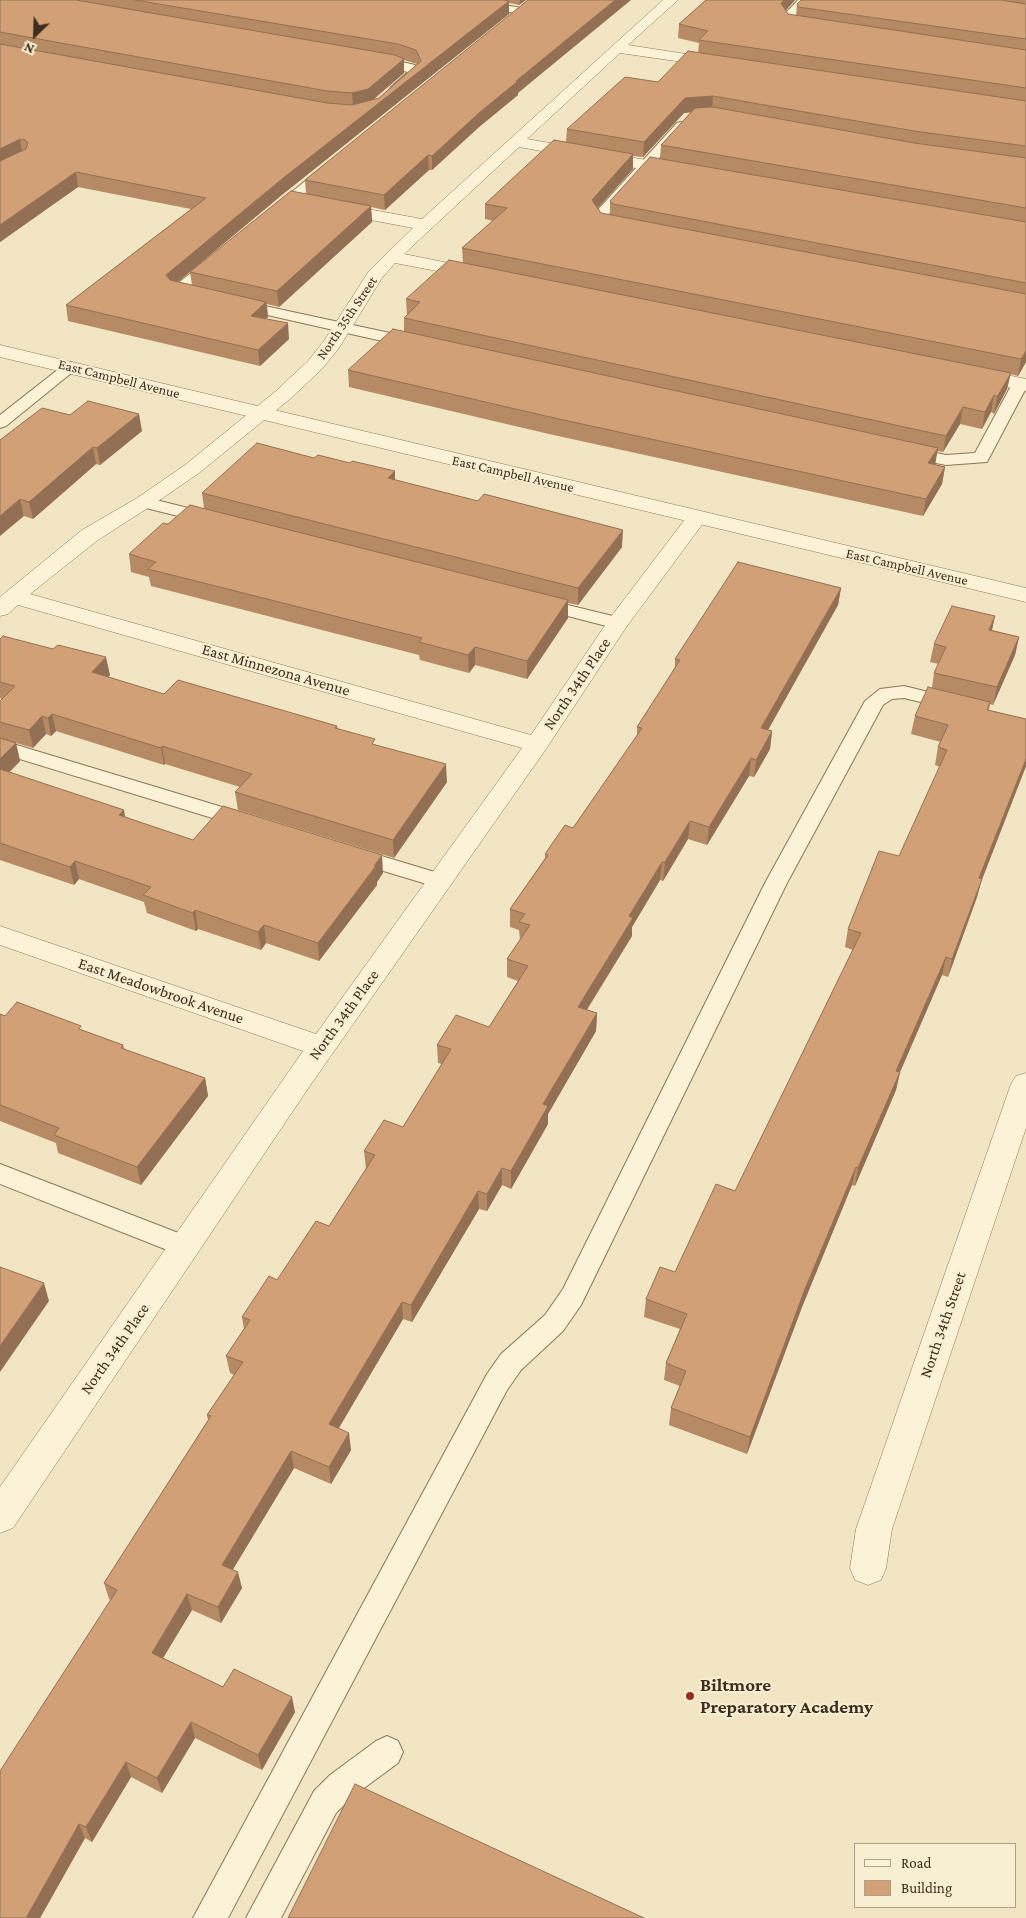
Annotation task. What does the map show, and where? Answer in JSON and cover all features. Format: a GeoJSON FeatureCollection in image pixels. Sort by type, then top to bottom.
{"type":"FeatureCollection","features":[{"type":"Feature","properties":{"kind":"street","name":"North 35th Street"},"geometry":{"type":"LineString","coordinates":[[7,603],[40,574],[90,535],[144,502],[192,469],[315,365],[343,327],[375,275],[391,256],[671,0]]}},
{"type":"Feature","properties":{"kind":"street"},"geometry":{"type":"LineString","coordinates":[[617,48],[729,65]]}},
{"type":"Feature","properties":{"kind":"street"},"geometry":{"type":"LineString","coordinates":[[515,142],[693,174]]}},
{"type":"Feature","properties":{"kind":"street"},"geometry":{"type":"LineString","coordinates":[[291,199],[425,225]]}},
{"type":"Feature","properties":{"kind":"street"},"geometry":{"type":"LineString","coordinates":[[391,256],[497,278]]}},
{"type":"Feature","properties":{"kind":"street","name":"East Campbell Avenue"},"geometry":{"type":"LineString","coordinates":[[0,351],[1026,595]]}},
{"type":"Feature","properties":{"kind":"street"},"geometry":{"type":"LineString","coordinates":[[962,372],[1023,384]]}},
{"type":"Feature","properties":{"kind":"street","name":"North 34th Place"},"geometry":{"type":"LineString","coordinates":[[0,1518],[322,1047],[537,744],[618,623],[696,518]]}},
{"type":"Feature","properties":{"kind":"street","name":"East Minnezona Avenue"},"geometry":{"type":"LineString","coordinates":[[7,603],[537,744]]}},
{"type":"Feature","properties":{"kind":"street","name":"East Meadowbrook Avenue"},"geometry":{"type":"LineString","coordinates":[[0,936],[322,1047]]}},
{"type":"Feature","properties":{"kind":"street","name":"North 34th Street"},"geometry":{"type":"LineString","coordinates":[[868,1568],[874,1529],[1026,1084]]}},
{"type":"Feature","properties":{"kind":"lane"},"geometry":{"type":"LineString","coordinates":[[451,0],[526,8],[507,23]]}},
{"type":"Feature","properties":{"kind":"lane"},"geometry":{"type":"LineString","coordinates":[[804,0],[787,18],[792,24],[824,30]]}},
{"type":"Feature","properties":{"kind":"lane"},"geometry":{"type":"LineString","coordinates":[[368,59],[398,64],[411,68],[414,73],[387,96]]}},
{"type":"Feature","properties":{"kind":"lane"},"geometry":{"type":"LineString","coordinates":[[635,230],[606,224],[600,216],[689,117]]}},
{"type":"Feature","properties":{"kind":"lane"},"geometry":{"type":"LineString","coordinates":[[268,218],[342,158]]}},
{"type":"Feature","properties":{"kind":"lane"},"geometry":{"type":"LineString","coordinates":[[230,248],[177,291],[425,345]]}},
{"type":"Feature","properties":{"kind":"lane"},"geometry":{"type":"LineString","coordinates":[[0,424],[70,367]]}},
{"type":"Feature","properties":{"kind":"lane"},"geometry":{"type":"LineString","coordinates":[[888,448],[946,460],[981,458],[1023,384]]}},
{"type":"Feature","properties":{"kind":"lane"},"geometry":{"type":"LineString","coordinates":[[144,502],[231,524]]}},
{"type":"Feature","properties":{"kind":"lane"},"geometry":{"type":"LineString","coordinates":[[520,598],[618,623]]}},
{"type":"Feature","properties":{"kind":"lane"},"geometry":{"type":"LineString","coordinates":[[210,1918],[496,1382],[511,1362],[554,1322],[572,1297],[776,883],[875,701],[887,693],[904,692],[978,710]]}},
{"type":"Feature","properties":{"kind":"lane"},"geometry":{"type":"LineString","coordinates":[[0,746],[262,827]]}},
{"type":"Feature","properties":{"kind":"lane"},"geometry":{"type":"LineString","coordinates":[[337,850],[440,881]]}},
{"type":"Feature","properties":{"kind":"lane"},"geometry":{"type":"LineString","coordinates":[[0,1174],[185,1246]]}},
{"type":"Feature","properties":{"kind":"lane"},"geometry":{"type":"LineString","coordinates":[[263,1918],[325,1802],[341,1786],[387,1752]]}},
{"type":"Feature","properties":{"kind":"building"},"geometry":{"type":"Polygon","coordinates":[[[0,0],[76,0],[395,55],[404,59],[368,89],[352,93],[327,91],[0,32],[0,0]]]}},
{"type":"Feature","properties":{"kind":"building"},"geometry":{"type":"Polygon","coordinates":[[[135,0],[509,1],[282,179],[166,275],[170,280],[266,302],[251,316],[288,323],[258,350],[66,305],[206,198],[76,172],[0,225],[0,161],[26,149],[28,143],[20,139],[0,149],[0,44],[327,103],[352,105],[379,98],[421,61],[416,50],[398,44],[135,0]]]}},
{"type":"Feature","properties":{"kind":"building"},"geometry":{"type":"Polygon","coordinates":[[[528,0],[615,0],[516,81],[518,81],[479,113],[432,156],[428,155],[384,195],[305,180],[528,0]]]}},
{"type":"Feature","properties":{"kind":"building"},"geometry":{"type":"Polygon","coordinates":[[[706,0],[784,0],[781,3],[788,14],[1026,50],[1026,88],[699,40],[708,31],[679,24],[706,0]]]}},
{"type":"Feature","properties":{"kind":"building"},"geometry":{"type":"Polygon","coordinates":[[[801,0],[1001,0],[1026,4],[1026,39],[798,7],[797,4],[801,0]]]}},
{"type":"Feature","properties":{"kind":"building"},"geometry":{"type":"Polygon","coordinates":[[[688,51],[1026,101],[1026,146],[914,131],[713,96],[685,98],[644,142],[567,129],[625,77],[658,82],[688,51]]]}},
{"type":"Feature","properties":{"kind":"building"},"geometry":{"type":"Polygon","coordinates":[[[713,107],[914,143],[1026,158],[1026,208],[661,145],[695,108],[713,107]]]}},
{"type":"Feature","properties":{"kind":"building"},"geometry":{"type":"Polygon","coordinates":[[[554,140],[633,154],[592,200],[601,213],[1026,294],[1026,351],[1021,359],[462,248],[507,208],[485,204],[554,140]]]}},
{"type":"Feature","properties":{"kind":"building"},"geometry":{"type":"Polygon","coordinates":[[[650,157],[1026,222],[1026,283],[613,204],[610,201],[650,157]]]}},
{"type":"Feature","properties":{"kind":"building"},"geometry":{"type":"Polygon","coordinates":[[[291,191],[371,206],[277,291],[190,272],[291,191]]]}},
{"type":"Feature","properties":{"kind":"building"},"geometry":{"type":"Polygon","coordinates":[[[449,260],[1011,373],[997,397],[994,395],[985,412],[963,407],[946,436],[404,318],[420,302],[406,299],[449,260]]]}},
{"type":"Feature","properties":{"kind":"building"},"geometry":{"type":"Polygon","coordinates":[[[393,329],[938,448],[928,463],[945,467],[926,499],[550,417],[348,370],[393,329]]]}},
{"type":"Feature","properties":{"kind":"building"},"geometry":{"type":"Polygon","coordinates":[[[88,401],[139,414],[97,448],[93,447],[29,502],[20,499],[0,516],[0,440],[42,408],[70,415],[88,401]]]}},
{"type":"Feature","properties":{"kind":"building"},"geometry":{"type":"Polygon","coordinates":[[[257,443],[314,458],[318,455],[395,471],[388,478],[478,501],[484,494],[623,530],[578,588],[202,493],[257,443]]]}},
{"type":"Feature","properties":{"kind":"building"},"geometry":{"type":"Polygon","coordinates":[[[190,505],[568,600],[527,661],[475,647],[468,655],[419,642],[422,638],[148,569],[156,562],[129,554],[163,523],[168,524],[190,505]]]}},
{"type":"Feature","properties":{"kind":"building"},"geometry":{"type":"Polygon","coordinates":[[[738,562],[841,588],[761,728],[772,731],[756,760],[751,758],[709,827],[690,821],[629,916],[633,918],[578,1007],[597,1013],[543,1104],[548,1106],[511,1171],[502,1168],[487,1194],[478,1191],[411,1305],[402,1302],[329,1424],[349,1433],[329,1467],[291,1451],[222,1565],[238,1572],[218,1607],[187,1594],[152,1653],[223,1687],[234,1669],[292,1697],[258,1755],[191,1722],[157,1778],[126,1762],[86,1827],[79,1824],[26,1918],[0,1918],[0,1771],[117,1590],[104,1583],[211,1416],[207,1415],[243,1362],[226,1356],[250,1320],[242,1317],[269,1276],[277,1280],[316,1221],[329,1226],[375,1155],[364,1151],[384,1120],[403,1127],[451,1049],[437,1045],[456,1015],[489,1027],[528,966],[507,959],[530,925],[519,922],[525,914],[510,909],[548,855],[545,854],[565,825],[573,828],[642,728],[637,727],[680,660],[675,659],[738,562]]]}},
{"type":"Feature","properties":{"kind":"building"},"geometry":{"type":"Polygon","coordinates":[[[952,606],[995,616],[989,630],[1019,637],[997,687],[934,673],[946,647],[934,644],[952,606]]]}},
{"type":"Feature","properties":{"kind":"building"},"geometry":{"type":"Polygon","coordinates":[[[3,636],[53,649],[58,645],[106,657],[92,672],[164,694],[178,680],[337,726],[335,728],[375,739],[372,744],[446,764],[393,840],[235,792],[252,774],[162,746],[161,748],[52,714],[48,718],[42,716],[29,730],[0,722],[0,701],[15,686],[0,682],[0,639],[3,636]]]}},
{"type":"Feature","properties":{"kind":"building"},"geometry":{"type":"Polygon","coordinates":[[[928,687],[990,702],[987,710],[1026,719],[1026,759],[979,878],[982,879],[952,959],[946,957],[896,1071],[900,1072],[858,1168],[856,1167],[805,1289],[750,1437],[671,1408],[686,1371],[666,1363],[687,1314],[646,1299],[660,1267],[675,1272],[716,1184],[735,1191],[861,933],[848,929],[879,851],[899,856],[947,750],[938,747],[948,725],[915,716],[928,687]]]}},
{"type":"Feature","properties":{"kind":"building"},"geometry":{"type":"Polygon","coordinates":[[[0,738],[16,743],[0,759],[0,738]]]}},
{"type":"Feature","properties":{"kind":"building"},"geometry":{"type":"Polygon","coordinates":[[[0,769],[124,810],[119,815],[193,840],[223,806],[382,855],[374,866],[376,866],[318,943],[264,925],[258,932],[195,910],[193,913],[143,895],[151,887],[75,861],[70,867],[0,843],[0,769]]]}},
{"type":"Feature","properties":{"kind":"building"},"geometry":{"type":"Polygon","coordinates":[[[17,1002],[81,1026],[79,1029],[123,1045],[121,1048],[205,1078],[137,1167],[54,1135],[59,1128],[0,1105],[0,1014],[5,1016],[17,1002]]]}},
{"type":"Feature","properties":{"kind":"building"},"geometry":{"type":"Polygon","coordinates":[[[0,1267],[44,1283],[0,1346],[0,1267]]]}},
{"type":"Feature","properties":{"kind":"building"},"geometry":{"type":"Polygon","coordinates":[[[355,1784],[644,1918],[288,1918],[355,1784]]]}},
{"type":"Feature","properties":{"kind":"place","name":"Biltmore Preparatory Academy"},"geometry":{"type":"Point","coordinates":[690,1696]}}]}
